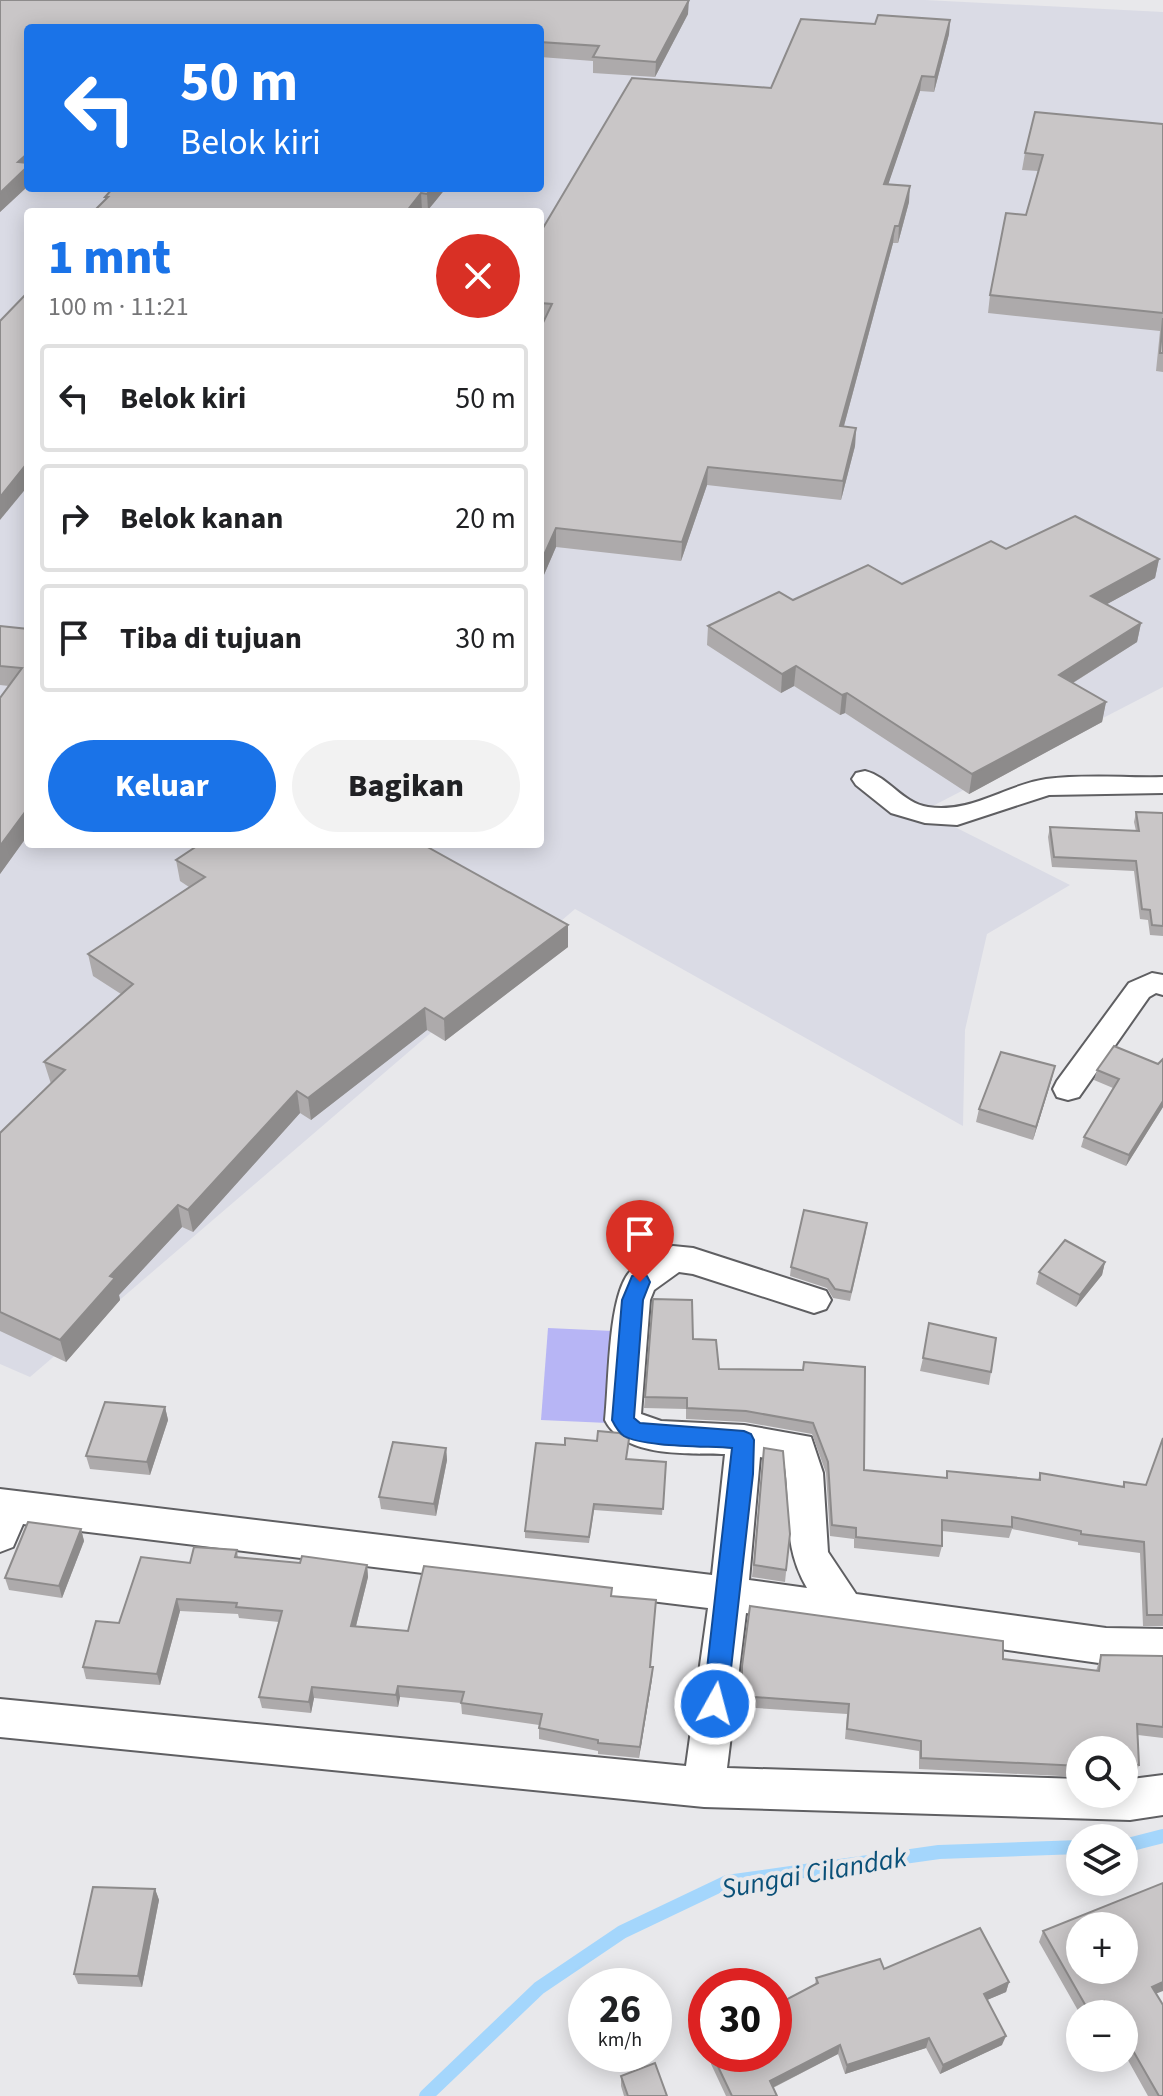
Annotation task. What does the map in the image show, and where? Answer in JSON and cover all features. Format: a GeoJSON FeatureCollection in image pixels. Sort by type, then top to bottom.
{"type":"FeatureCollection","features":[{"type":"Feature","properties":{"kind":"street"},"geometry":{"type":"LineString","coordinates":[[865,779],[900,807],[925,815],[957,817],[1047,787],[1163,785]]}},
{"type":"Feature","properties":{"kind":"street"},"geometry":{"type":"LineString","coordinates":[[1068,1089],[1139,990],[1152,983],[1163,985]]}},
{"type":"Feature","properties":{"kind":"street"},"geometry":{"type":"LineString","coordinates":[[814,1300],[693,1261],[673,1259],[640,1282],[633,1300],[623,1420],[630,1429],[640,1432],[744,1440],[798,1448],[805,1463],[808,1549],[813,1565],[845,1610]]}},
{"type":"Feature","properties":{"kind":"street"},"geometry":{"type":"LineString","coordinates":[[704,1787],[729,1594],[744,1440]]}},
{"type":"Feature","properties":{"kind":"street"},"geometry":{"type":"LineString","coordinates":[[4,1516],[729,1594],[1106,1646],[1163,1647]]}},
{"type":"Feature","properties":{"kind":"street"},"geometry":{"type":"LineString","coordinates":[[0,1718],[704,1787],[1130,1800],[1163,1795]]}},
{"type":"Feature","properties":{"kind":"shaded area"},"geometry":{"type":"Polygon","coordinates":[[[0,0],[925,0],[1163,12],[1163,687],[923,811],[1070,885],[987,934],[965,1030],[963,1126],[575,909],[30,1377],[0,1364],[0,0]]]}},
{"type":"Feature","properties":{"kind":"shaded area"},"geometry":{"type":"Polygon","coordinates":[[[548,1328],[613,1331],[608,1423],[541,1420],[548,1328]]]}},
{"type":"Feature","properties":{"kind":"building"},"geometry":{"type":"Polygon","coordinates":[[[0,0],[689,0],[656,62],[593,57],[599,46],[544,42],[544,24],[24,24],[24,157],[18,162],[24,163],[24,170],[0,193],[0,0]]]}},
{"type":"Feature","properties":{"kind":"building"},"geometry":{"type":"Polygon","coordinates":[[[878,15],[950,20],[935,77],[922,76],[884,184],[910,186],[899,226],[895,226],[840,426],[856,428],[843,481],[708,467],[682,542],[556,528],[544,555],[544,321],[552,304],[544,303],[544,226],[632,78],[771,88],[801,19],[875,24],[878,15]]]}},
{"type":"Feature","properties":{"kind":"building"},"geometry":{"type":"Polygon","coordinates":[[[1035,112],[1163,124],[1163,313],[990,295],[1006,213],[1026,215],[1043,155],[1025,153],[1035,112]]]}},
{"type":"Feature","properties":{"kind":"building"},"geometry":{"type":"Polygon","coordinates":[[[109,192],[429,192],[421,193],[409,208],[97,208],[108,197],[105,197],[109,192]]]}},
{"type":"Feature","properties":{"kind":"building"},"geometry":{"type":"Polygon","coordinates":[[[24,296],[24,467],[0,497],[0,321],[24,296]]]}},
{"type":"Feature","properties":{"kind":"building"},"geometry":{"type":"Polygon","coordinates":[[[1163,318],[1163,353],[1160,353],[1163,318]]]}},
{"type":"Feature","properties":{"kind":"building"},"geometry":{"type":"Polygon","coordinates":[[[1075,516],[1159,559],[1091,596],[1141,623],[1059,675],[1106,702],[972,774],[847,693],[842,695],[796,666],[782,674],[708,626],[779,592],[793,600],[868,565],[902,584],[991,541],[1006,549],[1075,516]]]}},
{"type":"Feature","properties":{"kind":"building"},"geometry":{"type":"Polygon","coordinates":[[[0,626],[24,629],[24,813],[0,846],[0,698],[22,668],[0,666],[0,626]]]}},
{"type":"Feature","properties":{"kind":"building"},"geometry":{"type":"Polygon","coordinates":[[[1136,812],[1163,813],[1163,926],[1152,925],[1150,910],[1142,909],[1136,861],[1054,857],[1050,827],[1139,831],[1136,812]]]}},
{"type":"Feature","properties":{"kind":"building"},"geometry":{"type":"Polygon","coordinates":[[[194,848],[429,848],[568,925],[444,1019],[425,1008],[308,1098],[297,1091],[188,1210],[178,1205],[110,1276],[115,1278],[60,1340],[0,1312],[0,1133],[65,1070],[44,1062],[133,984],[88,954],[205,877],[176,860],[194,848]]]}},
{"type":"Feature","properties":{"kind":"building"},"geometry":{"type":"Polygon","coordinates":[[[1114,1046],[1158,1064],[1163,1059],[1163,1101],[1129,1155],[1084,1137],[1119,1079],[1097,1070],[1114,1046]]]}},
{"type":"Feature","properties":{"kind":"building"},"geometry":{"type":"Polygon","coordinates":[[[1001,1052],[1055,1066],[1036,1127],[979,1109],[1001,1052]]]}},
{"type":"Feature","properties":{"kind":"building"},"geometry":{"type":"Polygon","coordinates":[[[804,1210],[867,1223],[851,1292],[835,1289],[828,1279],[791,1267],[804,1210]]]}},
{"type":"Feature","properties":{"kind":"building"},"geometry":{"type":"Polygon","coordinates":[[[1065,1240],[1105,1262],[1080,1295],[1039,1272],[1065,1240]]]}},
{"type":"Feature","properties":{"kind":"building"},"geometry":{"type":"Polygon","coordinates":[[[653,1299],[692,1300],[693,1339],[716,1340],[719,1369],[803,1370],[804,1362],[865,1367],[864,1470],[947,1478],[947,1471],[1040,1480],[1040,1473],[1124,1487],[1124,1482],[1146,1485],[1163,1438],[1163,1615],[1147,1615],[1144,1542],[1081,1534],[1081,1531],[1012,1517],[1012,1527],[942,1520],[942,1546],[856,1537],[856,1528],[832,1525],[828,1462],[813,1423],[746,1411],[687,1408],[687,1398],[645,1397],[653,1299]]]}},
{"type":"Feature","properties":{"kind":"building"},"geometry":{"type":"Polygon","coordinates":[[[929,1323],[996,1338],[991,1372],[923,1358],[929,1323]]]}},
{"type":"Feature","properties":{"kind":"building"},"geometry":{"type":"Polygon","coordinates":[[[105,1402],[165,1407],[147,1462],[86,1456],[105,1402]]]}},
{"type":"Feature","properties":{"kind":"building"},"geometry":{"type":"Polygon","coordinates":[[[598,1431],[619,1433],[629,1439],[626,1459],[666,1462],[663,1509],[594,1504],[589,1537],[525,1531],[536,1443],[565,1445],[565,1438],[597,1441],[598,1431]]]}},
{"type":"Feature","properties":{"kind":"building"},"geometry":{"type":"Polygon","coordinates":[[[393,1442],[446,1448],[434,1504],[379,1497],[393,1442]]]}},
{"type":"Feature","properties":{"kind":"building"},"geometry":{"type":"Polygon","coordinates":[[[764,1448],[783,1451],[790,1534],[786,1570],[754,1565],[764,1448]]]}},
{"type":"Feature","properties":{"kind":"building"},"geometry":{"type":"Polygon","coordinates":[[[28,1522],[81,1529],[59,1586],[5,1578],[28,1522]]]}},
{"type":"Feature","properties":{"kind":"building"},"geometry":{"type":"Polygon","coordinates":[[[194,1547],[237,1550],[235,1557],[300,1563],[302,1556],[367,1565],[351,1626],[408,1631],[424,1566],[612,1588],[611,1596],[656,1600],[650,1667],[653,1667],[640,1747],[598,1743],[598,1740],[539,1728],[542,1714],[461,1703],[464,1692],[398,1686],[396,1695],[312,1687],[309,1702],[259,1697],[282,1611],[236,1607],[237,1603],[177,1599],[157,1674],[83,1667],[96,1621],[119,1623],[141,1557],[190,1563],[194,1547]]]}},
{"type":"Feature","properties":{"kind":"building"},"geometry":{"type":"Polygon","coordinates":[[[750,1606],[1003,1641],[1003,1659],[1099,1671],[1101,1655],[1163,1656],[1163,1727],[1137,1724],[1138,1736],[1066,1736],[1066,1765],[921,1758],[921,1741],[847,1729],[849,1704],[742,1696],[742,1666],[750,1606]]]}},
{"type":"Feature","properties":{"kind":"building"},"geometry":{"type":"Polygon","coordinates":[[[1163,1883],[1163,1982],[1152,1987],[1163,2005],[1163,2096],[1159,2096],[1138,2059],[1138,2000],[1082,2000],[1073,1984],[1138,1984],[1138,1912],[1090,1912],[1138,1896],[1138,1893],[1163,1883]]]}},
{"type":"Feature","properties":{"kind":"building"},"geometry":{"type":"Polygon","coordinates":[[[93,1887],[155,1889],[138,1976],[74,1974],[93,1887]]]}},
{"type":"Feature","properties":{"kind":"building"},"geometry":{"type":"Polygon","coordinates":[[[1066,1922],[1066,1971],[1043,1931],[1066,1922]]]}},
{"type":"Feature","properties":{"kind":"building"},"geometry":{"type":"Polygon","coordinates":[[[980,1928],[1009,1982],[984,1994],[1006,2036],[943,2065],[929,2038],[847,2065],[840,2045],[792,2070],[792,1997],[818,1983],[816,1978],[880,1959],[884,1969],[980,1928]]]}},
{"type":"Feature","properties":{"kind":"building"},"geometry":{"type":"Polygon","coordinates":[[[631,2072],[658,2072],[667,2096],[628,2096],[621,2076],[631,2072]]]}},
{"type":"Feature","properties":{"kind":"building"},"geometry":{"type":"Polygon","coordinates":[[[721,2072],[788,2072],[770,2081],[777,2096],[732,2096],[721,2072]]]}},
{"type":"Feature","properties":{"kind":"waterway","name":"Sungai Cilandak"},"geometry":{"type":"LineString","coordinates":[[1138,1842],[1163,1836]]}},
{"type":"Feature","properties":{"kind":"waterway","name":"Sungai Cilandak"},"geometry":{"type":"LineString","coordinates":[[426,2096],[539,1988],[622,1932],[727,1882],[939,1852],[1066,1847]]}},
{"type":"Feature","properties":{"kind":"route"},"geometry":{"type":"LineString","coordinates":[[640,1282],[633,1300],[623,1420],[630,1429],[640,1432],[744,1440],[715,1704]]}}]}
